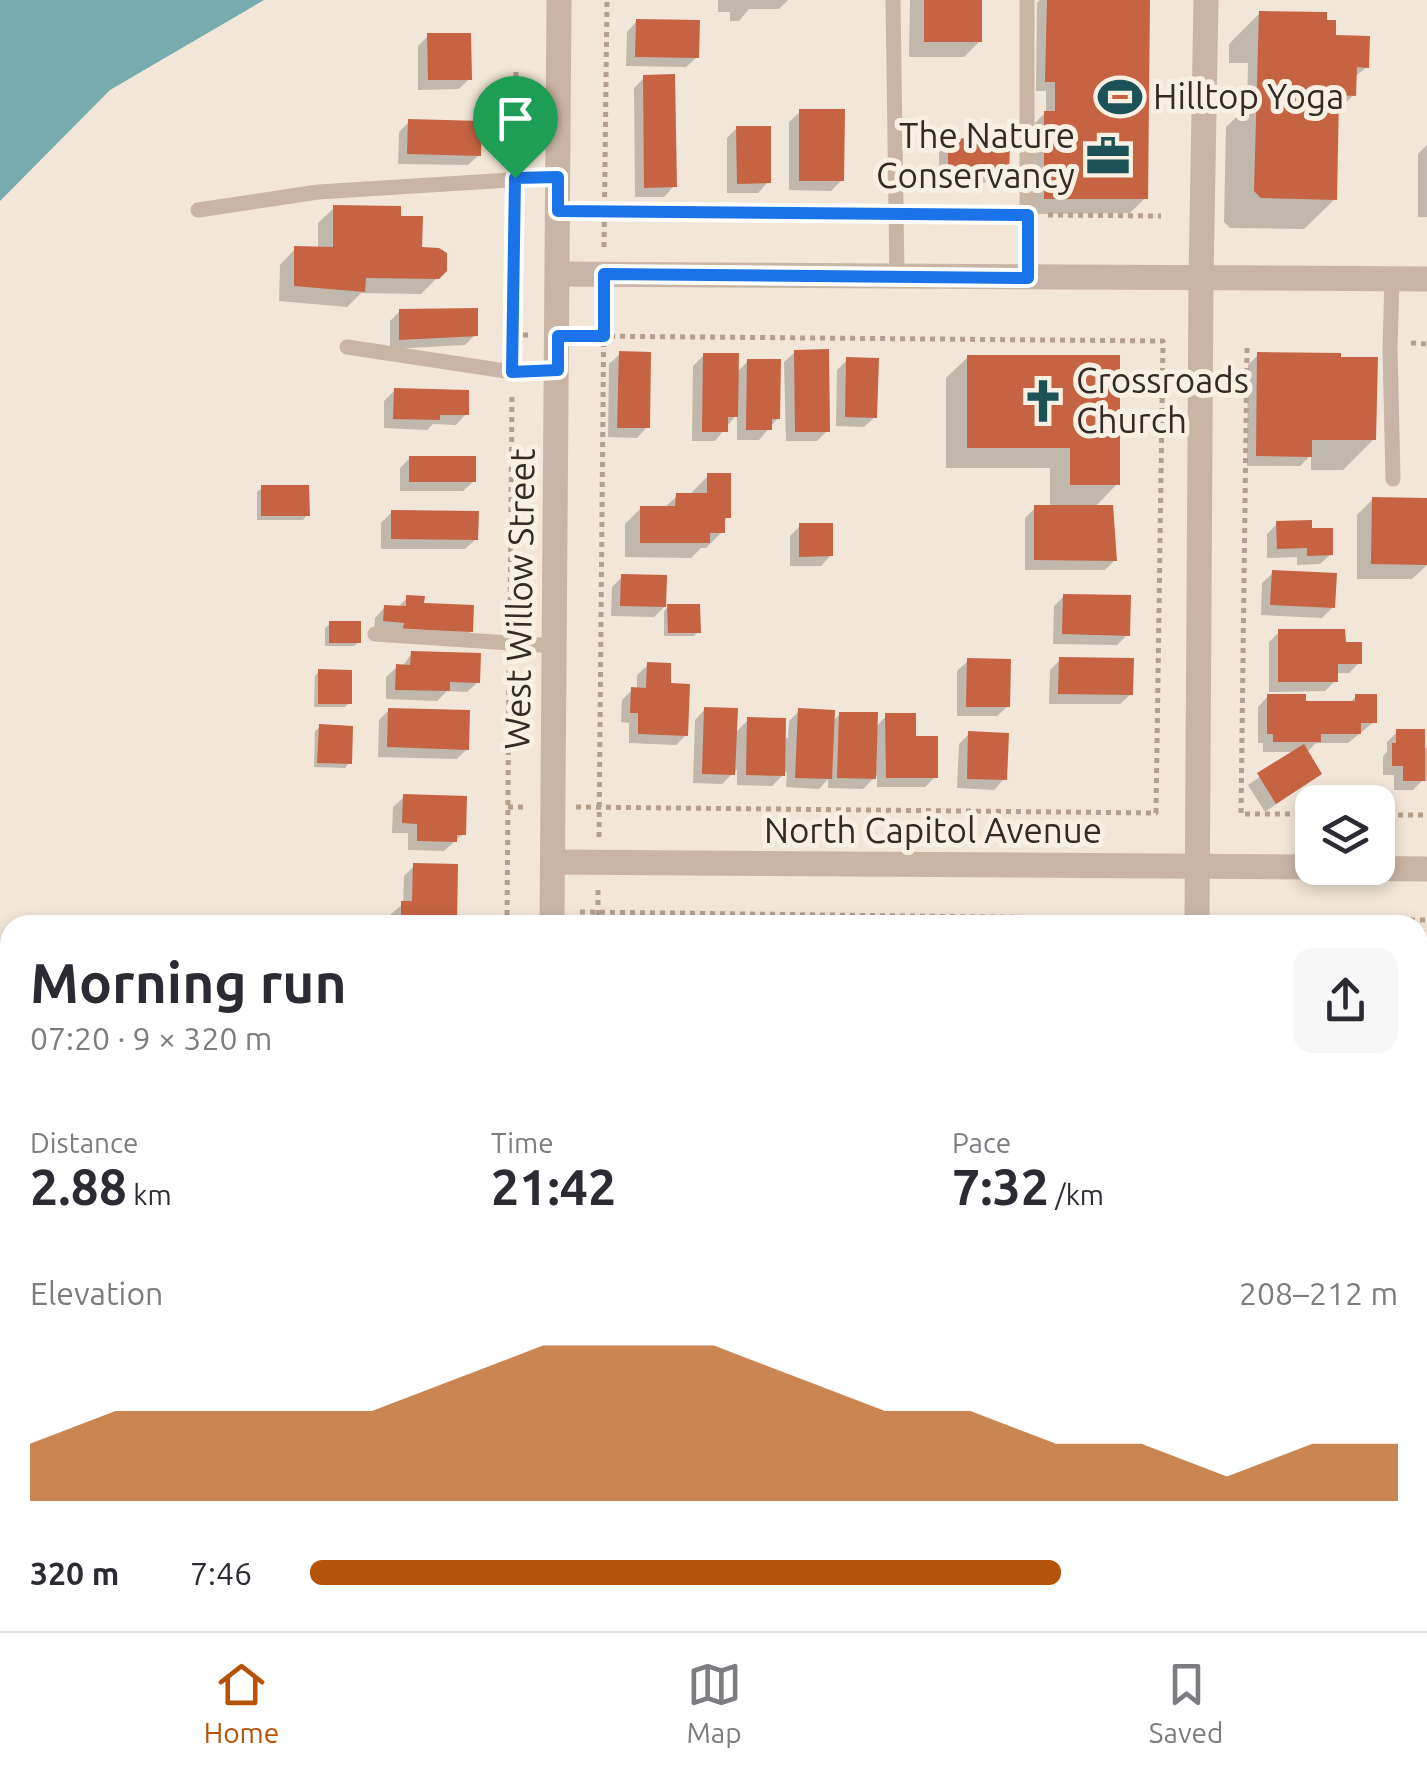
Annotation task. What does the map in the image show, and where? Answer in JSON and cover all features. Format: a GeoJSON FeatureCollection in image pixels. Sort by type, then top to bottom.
{"type":"FeatureCollection","features":[{"type":"Feature","properties":{"kind":"street","name":"West Willow Street"},"geometry":{"type":"LineString","coordinates":[[552,915],[559,0]]}},
{"type":"Feature","properties":{"kind":"street"},"geometry":{"type":"LineString","coordinates":[[1197,915],[1206,0]]}},
{"type":"Feature","properties":{"kind":"street"},"geometry":{"type":"LineString","coordinates":[[558,274],[1427,280]]}},
{"type":"Feature","properties":{"kind":"street","name":"North Capitol Avenue"},"geometry":{"type":"LineString","coordinates":[[553,862],[1295,867]]}},
{"type":"Feature","properties":{"kind":"street"},"geometry":{"type":"LineString","coordinates":[[1395,868],[1427,868]]}},
{"type":"Feature","properties":{"kind":"lane"},"geometry":{"type":"LineString","coordinates":[[893,0],[897,277]]}},
{"type":"Feature","properties":{"kind":"lane"},"geometry":{"type":"LineString","coordinates":[[1027,0],[1028,278]]}},
{"type":"Feature","properties":{"kind":"lane"},"geometry":{"type":"LineString","coordinates":[[198,210],[318,192],[558,177]]}},
{"type":"Feature","properties":{"kind":"lane"},"geometry":{"type":"LineString","coordinates":[[1392,279],[1394,479]]}},
{"type":"Feature","properties":{"kind":"lane"},"geometry":{"type":"LineString","coordinates":[[347,347],[512,372],[558,370]]}},
{"type":"Feature","properties":{"kind":"lane"},"geometry":{"type":"LineString","coordinates":[[374,634],[555,646]]}},
{"type":"Feature","properties":{"kind":"path"},"geometry":{"type":"LineString","coordinates":[[598,912],[606,0]]}},
{"type":"Feature","properties":{"kind":"path"},"geometry":{"type":"LineString","coordinates":[[507,915],[516,70]]}},
{"type":"Feature","properties":{"kind":"path"},"geometry":{"type":"LineString","coordinates":[[514,211],[1160,216]]}},
{"type":"Feature","properties":{"kind":"path"},"geometry":{"type":"LineString","coordinates":[[508,807],[1156,813],[1163,341],[513,335]]}},
{"type":"Feature","properties":{"kind":"path"},"geometry":{"type":"LineString","coordinates":[[1247,348],[1241,814],[1295,814]]}},
{"type":"Feature","properties":{"kind":"path"},"geometry":{"type":"LineString","coordinates":[[1395,815],[1427,815]]}},
{"type":"Feature","properties":{"kind":"path"},"geometry":{"type":"LineString","coordinates":[[507,911],[533,915]]}},
{"type":"Feature","properties":{"kind":"path"},"geometry":{"type":"LineString","coordinates":[[575,915],[837,915]]}},
{"type":"Feature","properties":{"kind":"water"},"geometry":{"type":"Polygon","coordinates":[[[0,0],[264,0],[110,90],[0,201],[0,0]]]}},
{"type":"Feature","properties":{"kind":"building"},"geometry":{"type":"Polygon","coordinates":[[[924,0],[982,0],[982,42],[924,42],[924,0]]]}},
{"type":"Feature","properties":{"kind":"building"},"geometry":{"type":"Polygon","coordinates":[[[1047,0],[1150,0],[1148,199],[1044,199],[1044,111],[1055,111],[1055,82],[1045,82],[1047,0]]]}},
{"type":"Feature","properties":{"kind":"building"},"geometry":{"type":"Polygon","coordinates":[[[1259,11],[1327,12],[1327,20],[1336,20],[1336,35],[1370,36],[1369,68],[1357,67],[1356,96],[1339,95],[1337,200],[1261,198],[1254,191],[1259,11]]]}},
{"type":"Feature","properties":{"kind":"building"},"geometry":{"type":"Polygon","coordinates":[[[636,19],[700,20],[699,58],[635,57],[636,19]]]}},
{"type":"Feature","properties":{"kind":"building"},"geometry":{"type":"Polygon","coordinates":[[[427,33],[471,33],[472,80],[428,80],[427,33]]]}},
{"type":"Feature","properties":{"kind":"building"},"geometry":{"type":"Polygon","coordinates":[[[675,74],[677,187],[644,188],[643,75],[675,74]]]}},
{"type":"Feature","properties":{"kind":"building"},"geometry":{"type":"Polygon","coordinates":[[[799,109],[845,109],[844,181],[799,181],[799,109]]]}},
{"type":"Feature","properties":{"kind":"building"},"geometry":{"type":"Polygon","coordinates":[[[408,119],[482,121],[481,156],[407,154],[408,119]]]}},
{"type":"Feature","properties":{"kind":"building"},"geometry":{"type":"Polygon","coordinates":[[[736,126],[771,126],[771,183],[737,184],[736,126]]]}},
{"type":"Feature","properties":{"kind":"building"},"geometry":{"type":"Polygon","coordinates":[[[989,137],[989,145],[1010,146],[1009,173],[977,174],[978,181],[948,181],[948,139],[989,137]]]}},
{"type":"Feature","properties":{"kind":"building"},"geometry":{"type":"Polygon","coordinates":[[[333,205],[401,206],[401,216],[423,216],[422,247],[447,253],[447,271],[439,279],[366,278],[365,292],[294,286],[294,246],[333,247],[333,205]]]}},
{"type":"Feature","properties":{"kind":"building"},"geometry":{"type":"Polygon","coordinates":[[[478,308],[478,336],[399,340],[399,309],[478,308]]]}},
{"type":"Feature","properties":{"kind":"building"},"geometry":{"type":"Polygon","coordinates":[[[829,349],[830,432],[795,432],[794,350],[829,349]]]}},
{"type":"Feature","properties":{"kind":"building"},"geometry":{"type":"Polygon","coordinates":[[[619,351],[651,352],[650,428],[617,428],[619,351]]]}},
{"type":"Feature","properties":{"kind":"building"},"geometry":{"type":"Polygon","coordinates":[[[1257,352],[1378,357],[1376,440],[1312,440],[1312,457],[1256,456],[1257,352]]]}},
{"type":"Feature","properties":{"kind":"building"},"geometry":{"type":"Polygon","coordinates":[[[703,353],[739,353],[738,417],[728,417],[728,432],[702,432],[703,353]]]}},
{"type":"Feature","properties":{"kind":"building","name":"Crossroads Church"},"geometry":{"type":"Polygon","coordinates":[[[967,355],[1120,355],[1120,485],[1070,485],[1070,448],[967,448],[967,355]]]}},
{"type":"Feature","properties":{"kind":"building"},"geometry":{"type":"Polygon","coordinates":[[[846,357],[879,358],[877,418],[845,417],[846,357]]]}},
{"type":"Feature","properties":{"kind":"building"},"geometry":{"type":"Polygon","coordinates":[[[747,359],[781,359],[780,419],[772,419],[772,430],[746,430],[747,359]]]}},
{"type":"Feature","properties":{"kind":"building"},"geometry":{"type":"Polygon","coordinates":[[[394,388],[469,390],[469,415],[440,415],[440,420],[393,419],[394,388]]]}},
{"type":"Feature","properties":{"kind":"building"},"geometry":{"type":"Polygon","coordinates":[[[409,456],[476,456],[476,482],[409,482],[409,456]]]}},
{"type":"Feature","properties":{"kind":"building"},"geometry":{"type":"Polygon","coordinates":[[[707,473],[731,473],[731,518],[725,518],[725,533],[710,533],[710,543],[640,543],[640,506],[675,506],[676,493],[707,493],[707,473]]]}},
{"type":"Feature","properties":{"kind":"building"},"geometry":{"type":"Polygon","coordinates":[[[261,485],[309,485],[310,516],[261,516],[261,485]]]}},
{"type":"Feature","properties":{"kind":"building"},"geometry":{"type":"Polygon","coordinates":[[[1372,497],[1427,498],[1427,565],[1371,564],[1372,497]]]}},
{"type":"Feature","properties":{"kind":"building"},"geometry":{"type":"Polygon","coordinates":[[[1034,505],[1113,505],[1117,561],[1034,560],[1034,505]]]}},
{"type":"Feature","properties":{"kind":"building"},"geometry":{"type":"Polygon","coordinates":[[[391,510],[479,511],[478,540],[391,539],[391,510]]]}},
{"type":"Feature","properties":{"kind":"building"},"geometry":{"type":"Polygon","coordinates":[[[1312,520],[1312,528],[1333,528],[1333,555],[1307,556],[1307,548],[1277,549],[1276,521],[1312,520]]]}},
{"type":"Feature","properties":{"kind":"building"},"geometry":{"type":"Polygon","coordinates":[[[799,523],[833,523],[833,556],[799,557],[799,523]]]}},
{"type":"Feature","properties":{"kind":"building"},"geometry":{"type":"Polygon","coordinates":[[[1272,570],[1337,573],[1335,608],[1270,605],[1272,570]]]}},
{"type":"Feature","properties":{"kind":"building"},"geometry":{"type":"Polygon","coordinates":[[[621,574],[667,575],[666,607],[620,606],[621,574]]]}},
{"type":"Feature","properties":{"kind":"building"},"geometry":{"type":"Polygon","coordinates":[[[1063,594],[1131,595],[1130,636],[1062,634],[1063,594]]]}},
{"type":"Feature","properties":{"kind":"building"},"geometry":{"type":"Polygon","coordinates":[[[406,595],[425,596],[424,603],[474,605],[473,632],[403,629],[404,623],[383,621],[384,605],[406,606],[406,595]]]}},
{"type":"Feature","properties":{"kind":"building"},"geometry":{"type":"Polygon","coordinates":[[[667,604],[700,604],[701,633],[668,633],[667,604]]]}},
{"type":"Feature","properties":{"kind":"building"},"geometry":{"type":"Polygon","coordinates":[[[329,621],[361,621],[361,643],[329,643],[329,621]]]}},
{"type":"Feature","properties":{"kind":"building"},"geometry":{"type":"Polygon","coordinates":[[[1278,629],[1345,629],[1346,642],[1362,642],[1362,664],[1338,664],[1338,682],[1278,682],[1278,629]]]}},
{"type":"Feature","properties":{"kind":"building"},"geometry":{"type":"Polygon","coordinates":[[[411,651],[481,653],[480,683],[450,682],[450,691],[395,690],[396,664],[410,665],[411,651]]]}},
{"type":"Feature","properties":{"kind":"building"},"geometry":{"type":"Polygon","coordinates":[[[1059,657],[1134,658],[1133,695],[1058,694],[1059,657]]]}},
{"type":"Feature","properties":{"kind":"building"},"geometry":{"type":"Polygon","coordinates":[[[967,658],[1011,659],[1010,707],[966,707],[967,658]]]}},
{"type":"Feature","properties":{"kind":"building"},"geometry":{"type":"Polygon","coordinates":[[[647,662],[671,663],[671,683],[690,684],[688,736],[638,734],[638,713],[630,713],[631,687],[646,688],[647,662]]]}},
{"type":"Feature","properties":{"kind":"building"},"geometry":{"type":"Polygon","coordinates":[[[318,669],[352,670],[352,704],[318,704],[318,669]]]}},
{"type":"Feature","properties":{"kind":"building"},"geometry":{"type":"Polygon","coordinates":[[[1267,694],[1306,694],[1306,701],[1355,701],[1355,694],[1377,694],[1377,723],[1361,723],[1361,734],[1321,734],[1321,742],[1273,742],[1273,734],[1267,734],[1267,694]]]}},
{"type":"Feature","properties":{"kind":"building"},"geometry":{"type":"Polygon","coordinates":[[[704,707],[738,708],[735,775],[702,774],[704,707]]]}},
{"type":"Feature","properties":{"kind":"building"},"geometry":{"type":"Polygon","coordinates":[[[388,708],[470,710],[469,750],[387,747],[388,708]]]}},
{"type":"Feature","properties":{"kind":"building"},"geometry":{"type":"Polygon","coordinates":[[[798,708],[835,710],[832,779],[795,778],[798,708]]]}},
{"type":"Feature","properties":{"kind":"building"},"geometry":{"type":"Polygon","coordinates":[[[839,712],[878,712],[876,779],[837,778],[839,712]]]}},
{"type":"Feature","properties":{"kind":"building"},"geometry":{"type":"Polygon","coordinates":[[[885,713],[916,713],[916,736],[938,736],[938,778],[886,778],[885,713]]]}},
{"type":"Feature","properties":{"kind":"building"},"geometry":{"type":"Polygon","coordinates":[[[747,717],[786,718],[785,776],[746,775],[747,717]]]}},
{"type":"Feature","properties":{"kind":"building"},"geometry":{"type":"Polygon","coordinates":[[[319,724],[353,726],[352,764],[317,763],[319,724]]]}},
{"type":"Feature","properties":{"kind":"building"},"geometry":{"type":"Polygon","coordinates":[[[1396,729],[1425,729],[1425,781],[1403,781],[1403,766],[1392,766],[1396,729]]]}},
{"type":"Feature","properties":{"kind":"building"},"geometry":{"type":"Polygon","coordinates":[[[968,731],[1009,733],[1007,780],[967,779],[968,731]]]}},
{"type":"Feature","properties":{"kind":"building"},"geometry":{"type":"Polygon","coordinates":[[[1304,744],[1322,774],[1305,785],[1295,785],[1295,792],[1276,804],[1257,773],[1304,744]]]}},
{"type":"Feature","properties":{"kind":"building"},"geometry":{"type":"Polygon","coordinates":[[[403,794],[467,796],[466,835],[457,835],[457,842],[417,841],[417,824],[402,823],[403,794]]]}},
{"type":"Feature","properties":{"kind":"building"},"geometry":{"type":"Polygon","coordinates":[[[413,863],[458,864],[457,915],[401,915],[401,901],[412,901],[413,863]]]}},
{"type":"Feature","properties":{"kind":"place","name":"Hilltop Yoga"},"geometry":{"type":"Point","coordinates":[1120,97]}},
{"type":"Feature","properties":{"kind":"place","name":"The Nature Conservancy"},"geometry":{"type":"Point","coordinates":[1108,156]}},
{"type":"Feature","properties":{"kind":"place","name":"Crossroads Church"},"geometry":{"type":"Point","coordinates":[1043,401]}},
{"type":"Feature","properties":{"kind":"route"},"geometry":{"type":"LineString","coordinates":[[558,177],[558,211],[1028,215],[1028,278],[604,274],[604,336],[558,336],[558,370],[512,372],[515,178],[558,177]]}}]}
